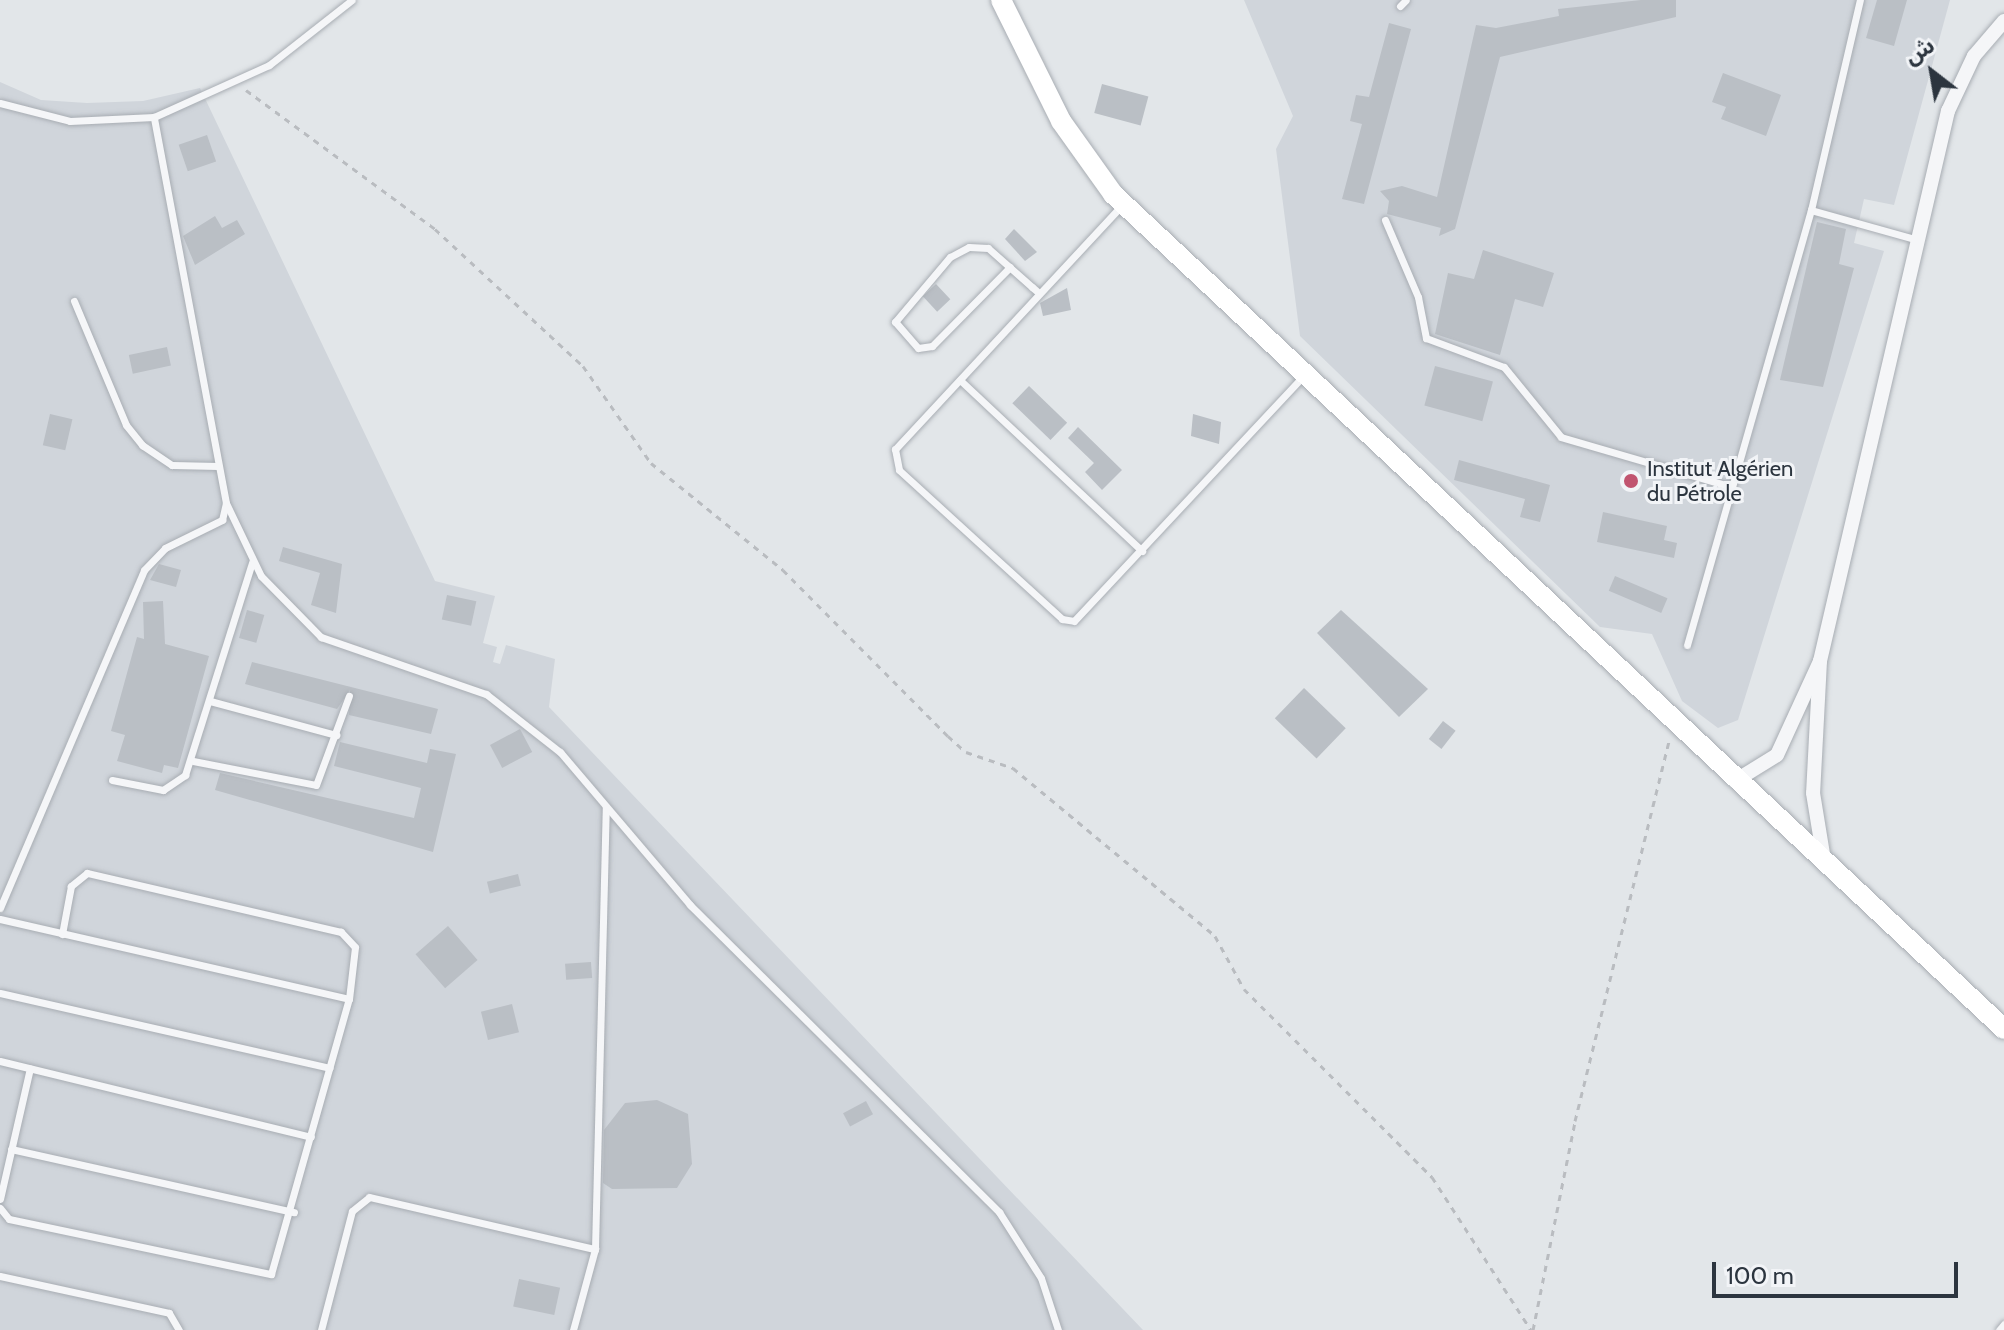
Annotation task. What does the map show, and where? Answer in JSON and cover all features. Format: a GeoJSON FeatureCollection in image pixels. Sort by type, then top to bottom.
{"type":"FeatureCollection","features":[{"type":"Feature","properties":{"kind":"main road"},"geometry":{"type":"LineString","coordinates":[[1001,0],[1075,145],[1123,204],[1302,377],[2004,1029]]}},
{"type":"Feature","properties":{"kind":"street"},"geometry":{"type":"LineString","coordinates":[[1825,864],[1813,793],[1820,661],[1918,240],[1959,81],[2004,21]]}},
{"type":"Feature","properties":{"kind":"street"},"geometry":{"type":"LineString","coordinates":[[1735,781],[1777,755],[1820,661]]}},
{"type":"Feature","properties":{"kind":"lane"},"geometry":{"type":"LineString","coordinates":[[0,103],[70,121],[154,117],[237,83],[352,0]]}},
{"type":"Feature","properties":{"kind":"lane"},"geometry":{"type":"LineString","coordinates":[[1687,645],[1811,210],[1860,0]]}},
{"type":"Feature","properties":{"kind":"lane"},"geometry":{"type":"LineString","coordinates":[[154,117],[226,503],[252,562],[321,637],[353,654],[458,682],[515,711],[606,807],[690,905],[999,1212],[1041,1278],[1058,1330]]}},
{"type":"Feature","properties":{"kind":"lane"},"geometry":{"type":"LineString","coordinates":[[1123,204],[895,449],[899,470],[1068,622],[1142,551],[1302,377]]}},
{"type":"Feature","properties":{"kind":"lane"},"geometry":{"type":"LineString","coordinates":[[1811,210],[1918,240]]}},
{"type":"Feature","properties":{"kind":"lane"},"geometry":{"type":"LineString","coordinates":[[1385,220],[1418,297],[1426,338],[1504,367],[1561,437],[1732,487]]}},
{"type":"Feature","properties":{"kind":"lane"},"geometry":{"type":"LineString","coordinates":[[1010,267],[932,346],[918,348],[895,322],[957,252],[988,248],[1010,267],[1039,293]]}},
{"type":"Feature","properties":{"kind":"lane"},"geometry":{"type":"LineString","coordinates":[[74,301],[126,425],[142,445],[172,465],[218,466]]}},
{"type":"Feature","properties":{"kind":"lane"},"geometry":{"type":"LineString","coordinates":[[960,380],[1142,551]]}},
{"type":"Feature","properties":{"kind":"lane"},"geometry":{"type":"LineString","coordinates":[[0,908],[144,570],[165,548],[215,525],[226,503]]}},
{"type":"Feature","properties":{"kind":"lane"},"geometry":{"type":"LineString","coordinates":[[112,780],[163,790],[181,781],[193,761],[252,562]]}},
{"type":"Feature","properties":{"kind":"lane"},"geometry":{"type":"LineString","coordinates":[[193,761],[316,785],[349,696]]}},
{"type":"Feature","properties":{"kind":"lane"},"geometry":{"type":"LineString","coordinates":[[210,701],[336,735]]}},
{"type":"Feature","properties":{"kind":"lane"},"geometry":{"type":"LineString","coordinates":[[573,1330],[595,1249],[606,807]]}},
{"type":"Feature","properties":{"kind":"lane"},"geometry":{"type":"LineString","coordinates":[[0,1208],[9,1219],[265,1276],[279,1266],[349,999],[355,947],[341,932],[87,873],[71,886],[62,934]]}},
{"type":"Feature","properties":{"kind":"lane"},"geometry":{"type":"LineString","coordinates":[[0,919],[349,999]]}},
{"type":"Feature","properties":{"kind":"lane"},"geometry":{"type":"LineString","coordinates":[[0,993],[330,1068]]}},
{"type":"Feature","properties":{"kind":"lane"},"geometry":{"type":"LineString","coordinates":[[0,1061],[311,1137]]}},
{"type":"Feature","properties":{"kind":"lane"},"geometry":{"type":"LineString","coordinates":[[0,1199],[30,1068]]}},
{"type":"Feature","properties":{"kind":"lane"},"geometry":{"type":"LineString","coordinates":[[11,1149],[294,1212]]}},
{"type":"Feature","properties":{"kind":"lane"},"geometry":{"type":"LineString","coordinates":[[321,1330],[352,1211],[369,1197],[595,1249]]}},
{"type":"Feature","properties":{"kind":"lane"},"geometry":{"type":"LineString","coordinates":[[0,1276],[169,1313],[179,1330]]}},
{"type":"Feature","properties":{"kind":"lane"},"geometry":{"type":"LineString","coordinates":[[1999,1330],[2004,1324]]}},
{"type":"Feature","properties":{"kind":"path"},"geometry":{"type":"LineString","coordinates":[[237,83],[435,229],[583,366],[651,463],[783,570],[966,752],[1013,768],[1206,927],[1244,989],[1432,1177],[1532,1330]]}},
{"type":"Feature","properties":{"kind":"path"},"geometry":{"type":"LineString","coordinates":[[1532,1330],[1575,1121],[1673,723]]}},
{"type":"Feature","properties":{"kind":"shaded area","name":"Institut Algérien du Pétrole"},"geometry":{"type":"Polygon","coordinates":[[[1244,0],[1950,0],[1894,205],[1864,199],[1854,243],[1884,251],[1738,720],[1718,728],[1682,701],[1652,634],[1600,627],[1300,336],[1276,149],[1293,116],[1244,0]]]}},
{"type":"Feature","properties":{"kind":"shaded area"},"geometry":{"type":"Polygon","coordinates":[[[0,82],[41,100],[87,103],[143,101],[200,88],[435,581],[495,596],[483,643],[497,647],[493,662],[500,664],[506,645],[555,659],[549,707],[1143,1330],[0,1330],[0,82]]]}},
{"type":"Feature","properties":{"kind":"building"},"geometry":{"type":"Polygon","coordinates":[[[1641,0],[1676,0],[1676,17],[1500,57],[1455,229],[1439,236],[1441,228],[1387,214],[1389,201],[1380,191],[1402,186],[1437,197],[1476,25],[1496,28],[1559,16],[1558,9],[1641,0]]]}},
{"type":"Feature","properties":{"kind":"building"},"geometry":{"type":"Polygon","coordinates":[[[1877,0],[1907,0],[1894,46],[1866,38],[1877,0]]]}},
{"type":"Feature","properties":{"kind":"building"},"geometry":{"type":"Polygon","coordinates":[[[1389,23],[1411,29],[1364,204],[1342,199],[1362,124],[1350,121],[1356,95],[1369,97],[1389,23]]]}},
{"type":"Feature","properties":{"kind":"building"},"geometry":{"type":"Polygon","coordinates":[[[1723,73],[1781,95],[1766,136],[1721,119],[1726,107],[1712,102],[1723,73]]]}},
{"type":"Feature","properties":{"kind":"building"},"geometry":{"type":"Polygon","coordinates":[[[1102,84],[1148,96],[1141,125],[1094,113],[1102,84]]]}},
{"type":"Feature","properties":{"kind":"building"},"geometry":{"type":"Polygon","coordinates":[[[207,135],[216,161],[188,171],[179,145],[207,135]]]}},
{"type":"Feature","properties":{"kind":"building"},"geometry":{"type":"Polygon","coordinates":[[[215,216],[222,228],[237,220],[245,234],[195,265],[183,236],[215,216]]]}},
{"type":"Feature","properties":{"kind":"building"},"geometry":{"type":"Polygon","coordinates":[[[1817,222],[1846,229],[1839,264],[1854,268],[1823,387],[1780,380],[1817,222]]]}},
{"type":"Feature","properties":{"kind":"building"},"geometry":{"type":"Polygon","coordinates":[[[1014,229],[1037,252],[1025,261],[1005,239],[1014,229]]]}},
{"type":"Feature","properties":{"kind":"building"},"geometry":{"type":"Polygon","coordinates":[[[1483,250],[1554,273],[1543,307],[1515,299],[1500,355],[1435,334],[1448,273],[1474,279],[1483,250]]]}},
{"type":"Feature","properties":{"kind":"building"},"geometry":{"type":"Polygon","coordinates":[[[936,284],[950,299],[937,312],[923,296],[936,284]]]}},
{"type":"Feature","properties":{"kind":"building"},"geometry":{"type":"Polygon","coordinates":[[[1067,288],[1071,310],[1043,316],[1040,303],[1067,288]]]}},
{"type":"Feature","properties":{"kind":"building"},"geometry":{"type":"Polygon","coordinates":[[[167,347],[171,366],[133,374],[129,355],[167,347]]]}},
{"type":"Feature","properties":{"kind":"building"},"geometry":{"type":"Polygon","coordinates":[[[1435,366],[1493,382],[1482,421],[1424,406],[1435,366]]]}},
{"type":"Feature","properties":{"kind":"building"},"geometry":{"type":"Polygon","coordinates":[[[1029,386],[1067,423],[1050,440],[1012,403],[1029,386]]]}},
{"type":"Feature","properties":{"kind":"building"},"geometry":{"type":"Polygon","coordinates":[[[50,414],[72,419],[65,450],[43,445],[50,414]]]}},
{"type":"Feature","properties":{"kind":"building"},"geometry":{"type":"Polygon","coordinates":[[[1193,414],[1221,422],[1219,444],[1191,436],[1193,414]]]}},
{"type":"Feature","properties":{"kind":"building"},"geometry":{"type":"Polygon","coordinates":[[[1078,427],[1122,470],[1102,490],[1085,472],[1094,463],[1068,438],[1078,427]]]}},
{"type":"Feature","properties":{"kind":"building"},"geometry":{"type":"Polygon","coordinates":[[[1459,460],[1550,485],[1540,522],[1520,517],[1525,499],[1454,480],[1459,460]]]}},
{"type":"Feature","properties":{"kind":"building"},"geometry":{"type":"Polygon","coordinates":[[[1603,512],[1667,526],[1664,540],[1677,543],[1674,558],[1597,542],[1603,512]]]}},
{"type":"Feature","properties":{"kind":"building"},"geometry":{"type":"Polygon","coordinates":[[[283,547],[342,564],[336,613],[311,605],[320,573],[279,561],[283,547]]]}},
{"type":"Feature","properties":{"kind":"building"},"geometry":{"type":"Polygon","coordinates":[[[159,564],[181,570],[176,587],[150,580],[159,564]]]}},
{"type":"Feature","properties":{"kind":"building"},"geometry":{"type":"Polygon","coordinates":[[[1615,576],[1667,598],[1661,613],[1609,591],[1615,576]]]}},
{"type":"Feature","properties":{"kind":"building"},"geometry":{"type":"Polygon","coordinates":[[[447,595],[476,601],[471,626],[442,619],[447,595]]]}},
{"type":"Feature","properties":{"kind":"building"},"geometry":{"type":"Polygon","coordinates":[[[163,601],[165,644],[209,656],[178,768],[164,765],[162,773],[117,761],[125,735],[111,731],[137,637],[144,639],[143,602],[163,601]]]}},
{"type":"Feature","properties":{"kind":"building"},"geometry":{"type":"Polygon","coordinates":[[[247,610],[264,615],[256,643],[239,638],[247,610]]]}},
{"type":"Feature","properties":{"kind":"building"},"geometry":{"type":"Polygon","coordinates":[[[1341,610],[1428,689],[1399,717],[1317,633],[1341,610]]]}},
{"type":"Feature","properties":{"kind":"building"},"geometry":{"type":"Polygon","coordinates":[[[252,662],[438,709],[431,734],[349,715],[350,690],[337,709],[245,684],[252,662]]]}},
{"type":"Feature","properties":{"kind":"building"},"geometry":{"type":"Polygon","coordinates":[[[1304,688],[1346,728],[1317,759],[1275,718],[1304,688]]]}},
{"type":"Feature","properties":{"kind":"building"},"geometry":{"type":"Polygon","coordinates":[[[1443,721],[1456,731],[1441,749],[1429,739],[1443,721]]]}},
{"type":"Feature","properties":{"kind":"building"},"geometry":{"type":"Polygon","coordinates":[[[520,729],[532,752],[502,768],[490,745],[520,729]]]}},
{"type":"Feature","properties":{"kind":"building"},"geometry":{"type":"Polygon","coordinates":[[[340,742],[427,763],[430,749],[456,754],[433,852],[215,790],[220,773],[414,818],[421,788],[334,766],[340,742]]]}},
{"type":"Feature","properties":{"kind":"building"},"geometry":{"type":"Polygon","coordinates":[[[518,874],[521,886],[490,893],[487,882],[518,874]]]}},
{"type":"Feature","properties":{"kind":"building"},"geometry":{"type":"Polygon","coordinates":[[[448,926],[478,960],[445,988],[416,954],[448,926]]]}},
{"type":"Feature","properties":{"kind":"building"},"geometry":{"type":"Polygon","coordinates":[[[591,962],[592,978],[566,980],[565,964],[591,962]]]}},
{"type":"Feature","properties":{"kind":"building"},"geometry":{"type":"Polygon","coordinates":[[[512,1004],[519,1032],[488,1040],[481,1012],[512,1004]]]}},
{"type":"Feature","properties":{"kind":"building"},"geometry":{"type":"Polygon","coordinates":[[[657,1100],[688,1114],[692,1164],[677,1188],[612,1189],[603,1183],[604,1130],[625,1103],[657,1100]]]}},
{"type":"Feature","properties":{"kind":"building"},"geometry":{"type":"Polygon","coordinates":[[[866,1101],[873,1114],[850,1126],[843,1113],[866,1101]]]}},
{"type":"Feature","properties":{"kind":"building"},"geometry":{"type":"Polygon","coordinates":[[[519,1279],[560,1288],[554,1315],[513,1306],[519,1279]]]}},
{"type":"Feature","properties":{"kind":"place","name":"Institut Algérien du Pétrole"},"geometry":{"type":"Point","coordinates":[1631,481]}}]}
